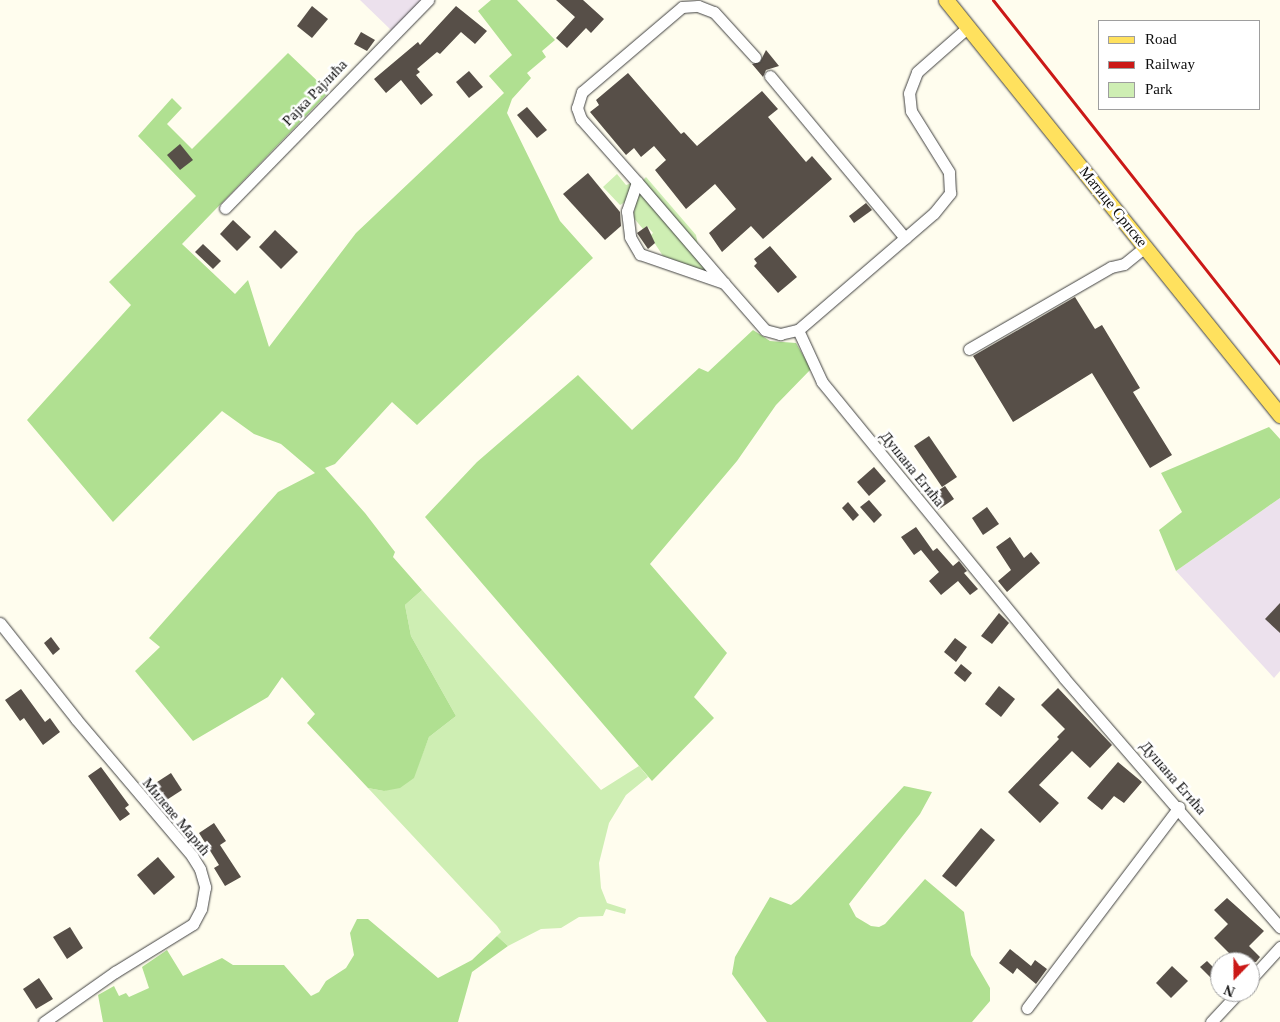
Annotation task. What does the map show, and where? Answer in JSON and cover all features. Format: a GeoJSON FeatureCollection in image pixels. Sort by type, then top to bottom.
{"type":"FeatureCollection","features":[{"type":"Feature","properties":{"kind":"main road","name":"Матице Српске"},"geometry":{"type":"LineString","coordinates":[[946,0],[1280,414]]}},
{"type":"Feature","properties":{"kind":"street","name":"Рајка Рајлића"},"geometry":{"type":"LineString","coordinates":[[225,208],[428,0]]}},
{"type":"Feature","properties":{"kind":"street"},"geometry":{"type":"LineString","coordinates":[[755,57],[714,12],[698,6],[682,7],[582,92],[577,108],[582,119],[766,330],[780,334],[798,330],[944,202],[952,182],[949,172],[911,111],[911,83],[917,72],[968,28]]}},
{"type":"Feature","properties":{"kind":"street"},"geometry":{"type":"LineString","coordinates":[[770,76],[905,238]]}},
{"type":"Feature","properties":{"kind":"street"},"geometry":{"type":"LineString","coordinates":[[637,182],[627,211],[630,237],[640,254],[724,283]]}},
{"type":"Feature","properties":{"kind":"street"},"geometry":{"type":"LineString","coordinates":[[969,348],[1111,267],[1124,264],[1145,247]]}},
{"type":"Feature","properties":{"kind":"street","name":"Душана Егића"},"geometry":{"type":"LineString","coordinates":[[798,330],[822,382],[1064,678],[1179,807],[1280,927]]}},
{"type":"Feature","properties":{"kind":"street","name":"Милеве Мaрић"},"geometry":{"type":"LineString","coordinates":[[0,623],[76,720],[192,856],[200,869],[205,886],[201,909],[193,924],[116,972],[44,1022]]}},
{"type":"Feature","properties":{"kind":"street"},"geometry":{"type":"LineString","coordinates":[[1027,1008],[1179,807]]}},
{"type":"Feature","properties":{"kind":"street"},"geometry":{"type":"LineString","coordinates":[[1260,969],[1280,947]]}},
{"type":"Feature","properties":{"kind":"street"},"geometry":{"type":"LineString","coordinates":[[1211,1022],[1230,1002]]}},
{"type":"Feature","properties":{"kind":"shaded area"},"geometry":{"type":"Polygon","coordinates":[[[360,0],[424,0],[393,32],[360,0]]]}},
{"type":"Feature","properties":{"kind":"shaded area"},"geometry":{"type":"Polygon","coordinates":[[[1280,498],[1280,671],[1274,678],[1176,571],[1280,498]]]}},
{"type":"Feature","properties":{"kind":"green space"},"geometry":{"type":"Polygon","coordinates":[[[491,0],[517,0],[555,40],[542,51],[546,57],[527,73],[531,78],[512,99],[507,113],[560,221],[593,258],[417,425],[392,402],[335,464],[325,468],[365,513],[395,552],[393,557],[422,590],[405,605],[411,636],[456,716],[429,737],[414,778],[400,788],[384,791],[368,788],[307,723],[315,714],[282,677],[268,697],[193,741],[135,671],[160,647],[149,638],[278,492],[315,473],[281,444],[254,434],[222,411],[113,522],[27,420],[131,305],[109,282],[196,196],[138,136],[172,98],[182,108],[167,124],[192,149],[288,53],[329,92],[182,244],[235,294],[248,280],[269,347],[356,233],[504,93],[489,76],[512,55],[478,11],[491,0]]]}},
{"type":"Feature","properties":{"kind":"green space"},"geometry":{"type":"Polygon","coordinates":[[[617,174],[626,185],[632,183],[625,202],[620,205],[603,187],[617,174]]]}},
{"type":"Feature","properties":{"kind":"green space"},"geometry":{"type":"Polygon","coordinates":[[[646,177],[696,235],[698,245],[640,183],[646,177]]]}},
{"type":"Feature","properties":{"kind":"green space"},"geometry":{"type":"Polygon","coordinates":[[[639,189],[708,269],[706,272],[663,256],[650,236],[653,233],[647,226],[643,229],[633,217],[639,189]]]}},
{"type":"Feature","properties":{"kind":"green space"},"geometry":{"type":"Polygon","coordinates":[[[753,330],[770,341],[796,343],[811,369],[776,405],[737,461],[650,564],[727,653],[694,697],[714,718],[652,781],[425,517],[477,462],[578,375],[632,430],[699,368],[708,372],[753,330]]]}},
{"type":"Feature","properties":{"kind":"green space"},"geometry":{"type":"Polygon","coordinates":[[[1269,427],[1280,439],[1280,498],[1176,571],[1159,530],[1182,512],[1161,473],[1269,427]]]}},
{"type":"Feature","properties":{"kind":"green space"},"geometry":{"type":"Polygon","coordinates":[[[422,590],[601,790],[639,766],[648,777],[626,795],[609,823],[599,863],[601,888],[607,903],[626,909],[625,914],[606,909],[603,916],[579,917],[561,928],[541,929],[508,946],[497,936],[501,932],[497,926],[368,788],[384,791],[413,778],[429,737],[456,716],[411,636],[405,605],[422,590]]]}},
{"type":"Feature","properties":{"kind":"green space"},"geometry":{"type":"Polygon","coordinates":[[[904,786],[932,792],[920,814],[849,904],[856,917],[871,926],[879,927],[885,924],[925,879],[964,912],[971,955],[990,988],[990,1001],[972,1022],[767,1022],[732,974],[735,957],[770,897],[791,905],[799,899],[904,786]]]}},
{"type":"Feature","properties":{"kind":"green space"},"geometry":{"type":"Polygon","coordinates":[[[357,919],[368,919],[438,978],[472,960],[497,936],[508,946],[472,972],[458,1022],[103,1022],[98,995],[114,986],[119,996],[126,993],[129,997],[149,988],[142,967],[167,950],[183,976],[222,958],[233,965],[284,965],[311,996],[319,992],[326,981],[346,968],[354,955],[350,933],[357,919]]]}},
{"type":"Feature","properties":{"kind":"building"},"geometry":{"type":"Polygon","coordinates":[[[556,0],[583,0],[604,19],[591,33],[586,28],[567,48],[556,38],[575,17],[556,0]]]}},
{"type":"Feature","properties":{"kind":"building"},"geometry":{"type":"Polygon","coordinates":[[[312,6],[328,19],[312,38],[297,26],[312,6]]]}},
{"type":"Feature","properties":{"kind":"building"},"geometry":{"type":"Polygon","coordinates":[[[456,6],[487,31],[475,44],[461,32],[440,54],[437,52],[417,69],[420,72],[416,75],[433,95],[421,105],[401,80],[386,93],[374,79],[418,42],[420,45],[456,6]]]}},
{"type":"Feature","properties":{"kind":"building"},"geometry":{"type":"Polygon","coordinates":[[[361,32],[375,40],[367,51],[354,44],[361,32]]]}},
{"type":"Feature","properties":{"kind":"building"},"geometry":{"type":"Polygon","coordinates":[[[766,50],[779,66],[766,70],[763,77],[752,64],[760,62],[766,50]]]}},
{"type":"Feature","properties":{"kind":"building"},"geometry":{"type":"Polygon","coordinates":[[[469,71],[483,87],[469,98],[456,82],[469,71]]]}},
{"type":"Feature","properties":{"kind":"building"},"geometry":{"type":"Polygon","coordinates":[[[628,73],[681,134],[684,132],[697,146],[762,91],[778,109],[768,117],[806,162],[812,156],[832,179],[763,239],[751,226],[722,252],[709,233],[736,209],[715,184],[686,209],[655,170],[666,160],[654,146],[641,157],[634,148],[626,155],[590,112],[599,105],[596,100],[628,73]]]}},
{"type":"Feature","properties":{"kind":"building"},"geometry":{"type":"Polygon","coordinates":[[[527,107],[547,130],[537,138],[517,115],[527,107]]]}},
{"type":"Feature","properties":{"kind":"building"},"geometry":{"type":"Polygon","coordinates":[[[180,144],[193,160],[180,170],[167,155],[180,144]]]}},
{"type":"Feature","properties":{"kind":"building"},"geometry":{"type":"Polygon","coordinates":[[[588,173],[620,212],[621,226],[605,240],[563,194],[588,173]]]}},
{"type":"Feature","properties":{"kind":"building"},"geometry":{"type":"Polygon","coordinates":[[[866,203],[872,210],[854,223],[849,216],[866,203]]]}},
{"type":"Feature","properties":{"kind":"building"},"geometry":{"type":"Polygon","coordinates":[[[233,220],[251,237],[237,251],[220,234],[233,220]]]}},
{"type":"Feature","properties":{"kind":"building"},"geometry":{"type":"Polygon","coordinates":[[[647,226],[655,243],[648,249],[637,233],[647,226]]]}},
{"type":"Feature","properties":{"kind":"building"},"geometry":{"type":"Polygon","coordinates":[[[275,230],[298,252],[281,269],[259,247],[275,230]]]}},
{"type":"Feature","properties":{"kind":"building"},"geometry":{"type":"Polygon","coordinates":[[[203,244],[221,261],[213,269],[195,252],[203,244]]]}},
{"type":"Feature","properties":{"kind":"building"},"geometry":{"type":"Polygon","coordinates":[[[770,246],[797,277],[778,293],[754,266],[757,263],[754,259],[770,246]]]}},
{"type":"Feature","properties":{"kind":"building"},"geometry":{"type":"Polygon","coordinates":[[[1075,297],[1095,329],[1102,325],[1140,388],[1133,392],[1172,455],[1150,468],[1092,373],[1013,422],[973,356],[1075,297]]]}},
{"type":"Feature","properties":{"kind":"building"},"geometry":{"type":"Polygon","coordinates":[[[929,436],[957,477],[942,487],[914,446],[929,436]]]}},
{"type":"Feature","properties":{"kind":"building"},"geometry":{"type":"Polygon","coordinates":[[[874,467],[886,481],[869,496],[857,482],[874,467]]]}},
{"type":"Feature","properties":{"kind":"building"},"geometry":{"type":"Polygon","coordinates":[[[945,486],[954,499],[938,510],[929,497],[945,486]]]}},
{"type":"Feature","properties":{"kind":"building"},"geometry":{"type":"Polygon","coordinates":[[[869,500],[882,515],[874,523],[860,507],[869,500]]]}},
{"type":"Feature","properties":{"kind":"building"},"geometry":{"type":"Polygon","coordinates":[[[848,502],[859,515],[853,521],[842,508],[848,502]]]}},
{"type":"Feature","properties":{"kind":"building"},"geometry":{"type":"Polygon","coordinates":[[[987,507],[999,524],[983,535],[972,518],[987,507]]]}},
{"type":"Feature","properties":{"kind":"building"},"geometry":{"type":"Polygon","coordinates":[[[916,527],[933,551],[937,548],[953,566],[959,561],[967,571],[964,573],[978,589],[970,595],[958,581],[941,595],[929,581],[939,572],[921,550],[914,555],[901,537],[916,527]]]}},
{"type":"Feature","properties":{"kind":"building"},"geometry":{"type":"Polygon","coordinates":[[[1010,537],[1024,558],[1031,552],[1040,563],[1007,592],[998,581],[1011,570],[996,547],[1010,537]]]}},
{"type":"Feature","properties":{"kind":"building"},"geometry":{"type":"Polygon","coordinates":[[[1280,603],[1280,633],[1265,619],[1280,603]]]}},
{"type":"Feature","properties":{"kind":"building"},"geometry":{"type":"Polygon","coordinates":[[[999,613],[1009,623],[992,644],[981,636],[999,613]]]}},
{"type":"Feature","properties":{"kind":"building"},"geometry":{"type":"Polygon","coordinates":[[[51,637],[60,649],[53,655],[44,643],[51,637]]]}},
{"type":"Feature","properties":{"kind":"building"},"geometry":{"type":"Polygon","coordinates":[[[955,638],[967,647],[956,662],[944,652],[955,638]]]}},
{"type":"Feature","properties":{"kind":"building"},"geometry":{"type":"Polygon","coordinates":[[[961,664],[972,673],[965,682],[954,673],[961,664]]]}},
{"type":"Feature","properties":{"kind":"building"},"geometry":{"type":"Polygon","coordinates":[[[999,686],[1015,699],[1001,717],[985,704],[999,686]]]}},
{"type":"Feature","properties":{"kind":"building"},"geometry":{"type":"Polygon","coordinates":[[[1058,688],[1112,745],[1090,768],[1072,751],[1039,785],[1059,803],[1040,823],[1008,792],[1059,739],[1057,737],[1065,729],[1041,705],[1058,688]]]}},
{"type":"Feature","properties":{"kind":"building"},"geometry":{"type":"Polygon","coordinates":[[[21,689],[45,722],[50,718],[60,732],[43,745],[24,718],[20,721],[5,700],[21,689]]]}},
{"type":"Feature","properties":{"kind":"building"},"geometry":{"type":"Polygon","coordinates":[[[1118,762],[1142,782],[1124,803],[1114,796],[1102,810],[1087,798],[1118,762]]]}},
{"type":"Feature","properties":{"kind":"building"},"geometry":{"type":"Polygon","coordinates":[[[101,767],[129,805],[125,808],[130,814],[120,821],[88,776],[101,767]]]}},
{"type":"Feature","properties":{"kind":"building"},"geometry":{"type":"Polygon","coordinates":[[[171,773],[182,790],[165,801],[154,784],[171,773]]]}},
{"type":"Feature","properties":{"kind":"building"},"geometry":{"type":"Polygon","coordinates":[[[214,823],[226,841],[220,845],[241,877],[225,886],[214,868],[219,865],[199,833],[214,823]]]}},
{"type":"Feature","properties":{"kind":"building"},"geometry":{"type":"Polygon","coordinates":[[[981,828],[995,840],[956,887],[942,876],[981,828]]]}},
{"type":"Feature","properties":{"kind":"building"},"geometry":{"type":"Polygon","coordinates":[[[158,857],[175,877],[154,895],[137,875],[158,857]]]}},
{"type":"Feature","properties":{"kind":"building"},"geometry":{"type":"Polygon","coordinates":[[[1227,898],[1264,931],[1249,946],[1255,952],[1228,952],[1214,938],[1228,924],[1214,910],[1227,898]]]}},
{"type":"Feature","properties":{"kind":"building"},"geometry":{"type":"Polygon","coordinates":[[[70,927],[83,948],[67,959],[53,937],[70,927]]]}},
{"type":"Feature","properties":{"kind":"building"},"geometry":{"type":"Polygon","coordinates":[[[1010,949],[1031,966],[1035,960],[1047,969],[1036,984],[1017,968],[1013,974],[999,963],[1010,949]]]}},
{"type":"Feature","properties":{"kind":"building"},"geometry":{"type":"Polygon","coordinates":[[[1207,961],[1210,964],[1210,977],[1200,967],[1207,961]]]}},
{"type":"Feature","properties":{"kind":"building"},"geometry":{"type":"Polygon","coordinates":[[[1172,966],[1188,981],[1171,998],[1156,983],[1172,966]]]}},
{"type":"Feature","properties":{"kind":"building"},"geometry":{"type":"Polygon","coordinates":[[[39,978],[53,999],[36,1009],[23,989],[39,978]]]}},
{"type":"Feature","properties":{"kind":"railway"},"geometry":{"type":"LineString","coordinates":[[993,0],[1280,364]]}}]}
